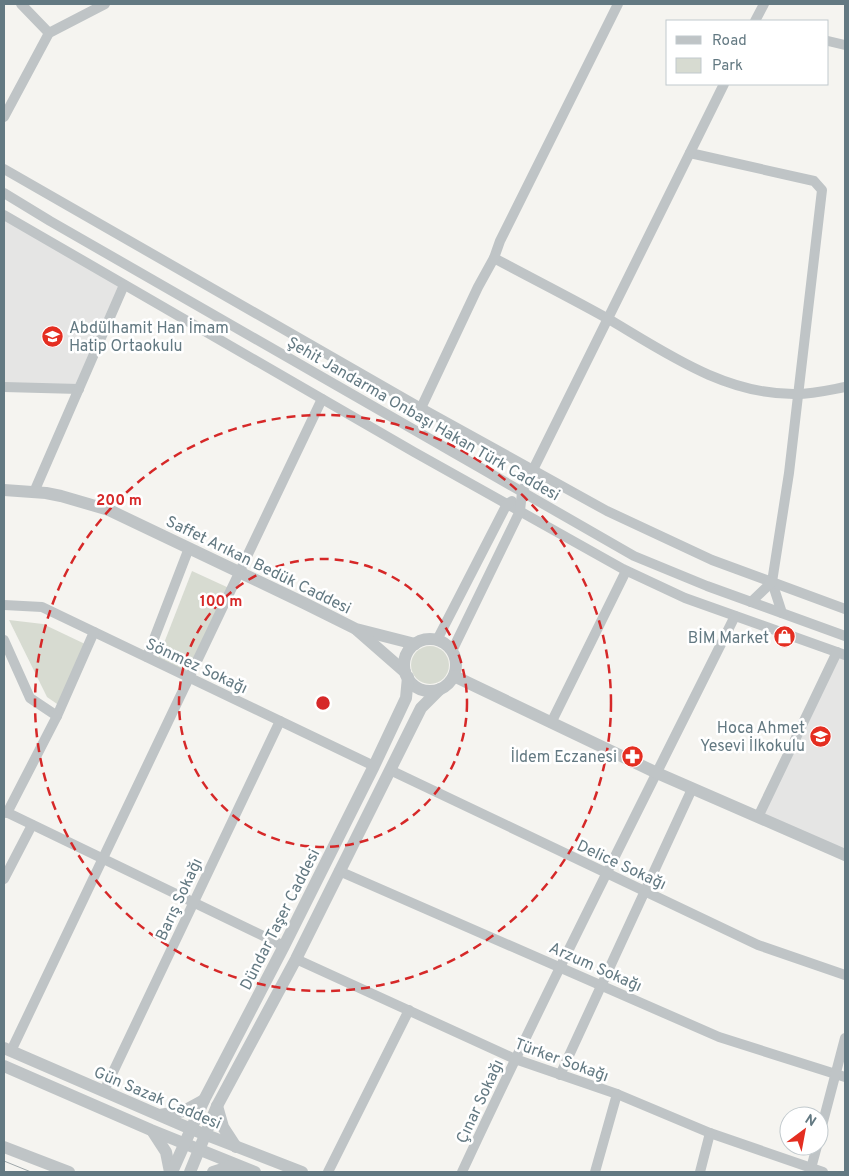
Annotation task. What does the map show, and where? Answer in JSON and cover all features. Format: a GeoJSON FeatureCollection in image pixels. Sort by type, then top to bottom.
{"type":"FeatureCollection","features":[{"type":"Feature","properties":{"kind":"street"},"geometry":{"type":"LineString","coordinates":[[21,4],[50,33]]}},
{"type":"Feature","properties":{"kind":"street"},"geometry":{"type":"LineString","coordinates":[[4,117],[50,33],[105,4]]}},
{"type":"Feature","properties":{"kind":"street"},"geometry":{"type":"LineString","coordinates":[[420,408],[478,287],[494,258],[500,241],[618,4]]}},
{"type":"Feature","properties":{"kind":"street"},"geometry":{"type":"LineString","coordinates":[[756,20],[764,4]]}},
{"type":"Feature","properties":{"kind":"street"},"geometry":{"type":"LineString","coordinates":[[829,41],[845,45]]}},
{"type":"Feature","properties":{"kind":"street"},"geometry":{"type":"LineString","coordinates":[[452,651],[520,511],[522,492],[532,471],[724,85]]}},
{"type":"Feature","properties":{"kind":"street"},"geometry":{"type":"LineString","coordinates":[[690,153],[814,181],[822,190],[823,195],[789,472],[772,582],[782,613]]}},
{"type":"Feature","properties":{"kind":"street"},"geometry":{"type":"LineString","coordinates":[[4,169],[420,408],[532,471],[644,530],[712,560],[845,609]]}},
{"type":"Feature","properties":{"kind":"street","name":"Şehit Jandarma Onbaşı Hakan Türk Caddesi"},"geometry":{"type":"LineString","coordinates":[[4,193],[634,556],[681,577],[845,636]]}},
{"type":"Feature","properties":{"kind":"street","name":"Şehit Jandarma Onbaşı Hakan Türk Caddesi"},"geometry":{"type":"LineString","coordinates":[[4,215],[322,399],[626,571],[685,598],[841,654]]}},
{"type":"Feature","properties":{"kind":"street"},"geometry":{"type":"LineString","coordinates":[[494,258],[712,377],[753,390],[798,394],[845,387]]}},
{"type":"Feature","properties":{"kind":"street"},"geometry":{"type":"LineString","coordinates":[[34,492],[124,285]]}},
{"type":"Feature","properties":{"kind":"street"},"geometry":{"type":"LineString","coordinates":[[4,387],[79,388]]}},
{"type":"Feature","properties":{"kind":"street"},"geometry":{"type":"LineString","coordinates":[[8,1049],[103,859],[322,399]]}},
{"type":"Feature","properties":{"kind":"street","name":"Saffet Arıkan Bedük Caddesi"},"geometry":{"type":"LineString","coordinates":[[4,490],[61,496],[100,507],[356,629]]}},
{"type":"Feature","properties":{"kind":"street"},"geometry":{"type":"LineString","coordinates":[[437,640],[508,504],[522,492]]}},
{"type":"Feature","properties":{"kind":"street"},"geometry":{"type":"LineString","coordinates":[[147,658],[189,548]]}},
{"type":"Feature","properties":{"kind":"street"},"geometry":{"type":"LineString","coordinates":[[551,723],[626,571]]}},
{"type":"Feature","properties":{"kind":"street"},"geometry":{"type":"LineString","coordinates":[[751,602],[772,582]]}},
{"type":"Feature","properties":{"kind":"street","name":"Sönmez Sokağı"},"geometry":{"type":"LineString","coordinates":[[4,605],[42,607],[374,766]]}},
{"type":"Feature","properties":{"kind":"street","name":"Çınar Sokağı"},"geometry":{"type":"LineString","coordinates":[[462,1172],[606,873],[735,616]]}},
{"type":"Feature","properties":{"kind":"street"},"geometry":{"type":"LineString","coordinates":[[356,629],[415,644]]}},
{"type":"Feature","properties":{"kind":"street"},"geometry":{"type":"LineString","coordinates":[[356,629],[406,675],[411,683],[422,689],[434,691],[450,682],[454,676],[456,661],[452,651],[445,643],[424,639],[410,648],[405,659],[406,675]]}},
{"type":"Feature","properties":{"kind":"street"},"geometry":{"type":"LineString","coordinates":[[94,632],[57,716],[5,812],[284,946]]}},
{"type":"Feature","properties":{"kind":"street"},"geometry":{"type":"LineString","coordinates":[[4,640],[30,698],[57,716]]}},
{"type":"Feature","properties":{"kind":"street"},"geometry":{"type":"LineString","coordinates":[[758,817],[841,654]]}},
{"type":"Feature","properties":{"kind":"street","name":"Dündar Taşer Caddesi"},"geometry":{"type":"LineString","coordinates":[[171,1172],[204,1100],[374,766],[406,698],[406,675]]}},
{"type":"Feature","properties":{"kind":"street"},"geometry":{"type":"LineString","coordinates":[[454,676],[656,773],[845,855]]}},
{"type":"Feature","properties":{"kind":"street","name":"Dündar Taşer Caddesi"},"geometry":{"type":"LineString","coordinates":[[190,1172],[217,1106],[296,959],[421,708],[440,689]]}},
{"type":"Feature","properties":{"kind":"street","name":"Barış Sokağı"},"geometry":{"type":"LineString","coordinates":[[104,1091],[280,721]]}},
{"type":"Feature","properties":{"kind":"street","name":"Delice Sokağı"},"geometry":{"type":"LineString","coordinates":[[390,770],[758,945],[845,975]]}},
{"type":"Feature","properties":{"kind":"street"},"geometry":{"type":"LineString","coordinates":[[560,1075],[692,789]]}},
{"type":"Feature","properties":{"kind":"street"},"geometry":{"type":"LineString","coordinates":[[4,879],[32,825]]}},
{"type":"Feature","properties":{"kind":"street","name":"Arzum Sokağı"},"geometry":{"type":"LineString","coordinates":[[339,871],[719,1037],[845,1077]]}},
{"type":"Feature","properties":{"kind":"street","name":"Türker Sokağı"},"geometry":{"type":"LineString","coordinates":[[296,959],[515,1059],[617,1094],[710,1133],[811,1170],[823,1172]]}},
{"type":"Feature","properties":{"kind":"street"},"geometry":{"type":"LineString","coordinates":[[328,1172],[409,1010]]}},
{"type":"Feature","properties":{"kind":"street"},"geometry":{"type":"LineString","coordinates":[[827,1106],[845,1038]]}},
{"type":"Feature","properties":{"kind":"street","name":"Gün Sazak Caddesi"},"geometry":{"type":"LineString","coordinates":[[8,1049],[191,1129],[302,1172]]}},
{"type":"Feature","properties":{"kind":"street","name":"Gün Sazak Caddesi"},"geometry":{"type":"LineString","coordinates":[[4,1066],[198,1150],[255,1172]]}},
{"type":"Feature","properties":{"kind":"street"},"geometry":{"type":"LineString","coordinates":[[595,1172],[617,1094]]}},
{"type":"Feature","properties":{"kind":"street"},"geometry":{"type":"LineString","coordinates":[[159,1115],[184,1111],[204,1100]]}},
{"type":"Feature","properties":{"kind":"street"},"geometry":{"type":"LineString","coordinates":[[217,1106],[223,1127],[236,1147]]}},
{"type":"Feature","properties":{"kind":"street"},"geometry":{"type":"LineString","coordinates":[[151,1130],[163,1146],[171,1172]]}},
{"type":"Feature","properties":{"kind":"street"},"geometry":{"type":"LineString","coordinates":[[700,1172],[710,1133]]}},
{"type":"Feature","properties":{"kind":"street"},"geometry":{"type":"LineString","coordinates":[[4,1147],[68,1172]]}},
{"type":"Feature","properties":{"kind":"street"},"geometry":{"type":"LineString","coordinates":[[811,1170],[814,1156]]}},
{"type":"Feature","properties":{"kind":"street"},"geometry":{"type":"LineString","coordinates":[[213,1172],[235,1165]]}},
{"type":"Feature","properties":{"kind":"shaded area","name":"Abdülhamit Han İmam Hatip Ortaokulu"},"geometry":{"type":"Polygon","coordinates":[[[4,215],[124,285],[79,389],[4,387],[4,215]]]}},
{"type":"Feature","properties":{"kind":"shaded area","name":"Hoca Ahmet Yesevi İlkokulu"},"geometry":{"type":"Polygon","coordinates":[[[837,652],[845,655],[845,855],[758,817],[837,652]]]}},
{"type":"Feature","properties":{"kind":"green space"},"geometry":{"type":"Polygon","coordinates":[[[192,571],[229,588],[187,677],[157,661],[192,571]]]}},
{"type":"Feature","properties":{"kind":"green space"},"geometry":{"type":"Polygon","coordinates":[[[9,620],[43,624],[85,644],[60,706],[47,697],[9,620]]]}},
{"type":"Feature","properties":{"kind":"green space"},"geometry":{"type":"Polygon","coordinates":[[[430,646],[443,652],[449,665],[443,678],[430,684],[417,678],[411,665],[417,652],[430,646]]]}},
{"type":"Feature","properties":{"kind":"tram line"},"geometry":{"type":"LineString","coordinates":[[4,1161],[31,1172]]}},
{"type":"Feature","properties":{"kind":"place","name":"Abdülhamit Han İmam Hatip Ortaokulu"},"geometry":{"type":"Point","coordinates":[53,336]}},
{"type":"Feature","properties":{"kind":"place","name":"BİM Market"},"geometry":{"type":"Point","coordinates":[785,637]}},
{"type":"Feature","properties":{"kind":"place","name":"Hoca Ahmet Yesevi İlkokulu"},"geometry":{"type":"Point","coordinates":[821,736]}},
{"type":"Feature","properties":{"kind":"place","name":"İldem Eczanesi"},"geometry":{"type":"Point","coordinates":[633,756]}}]}
